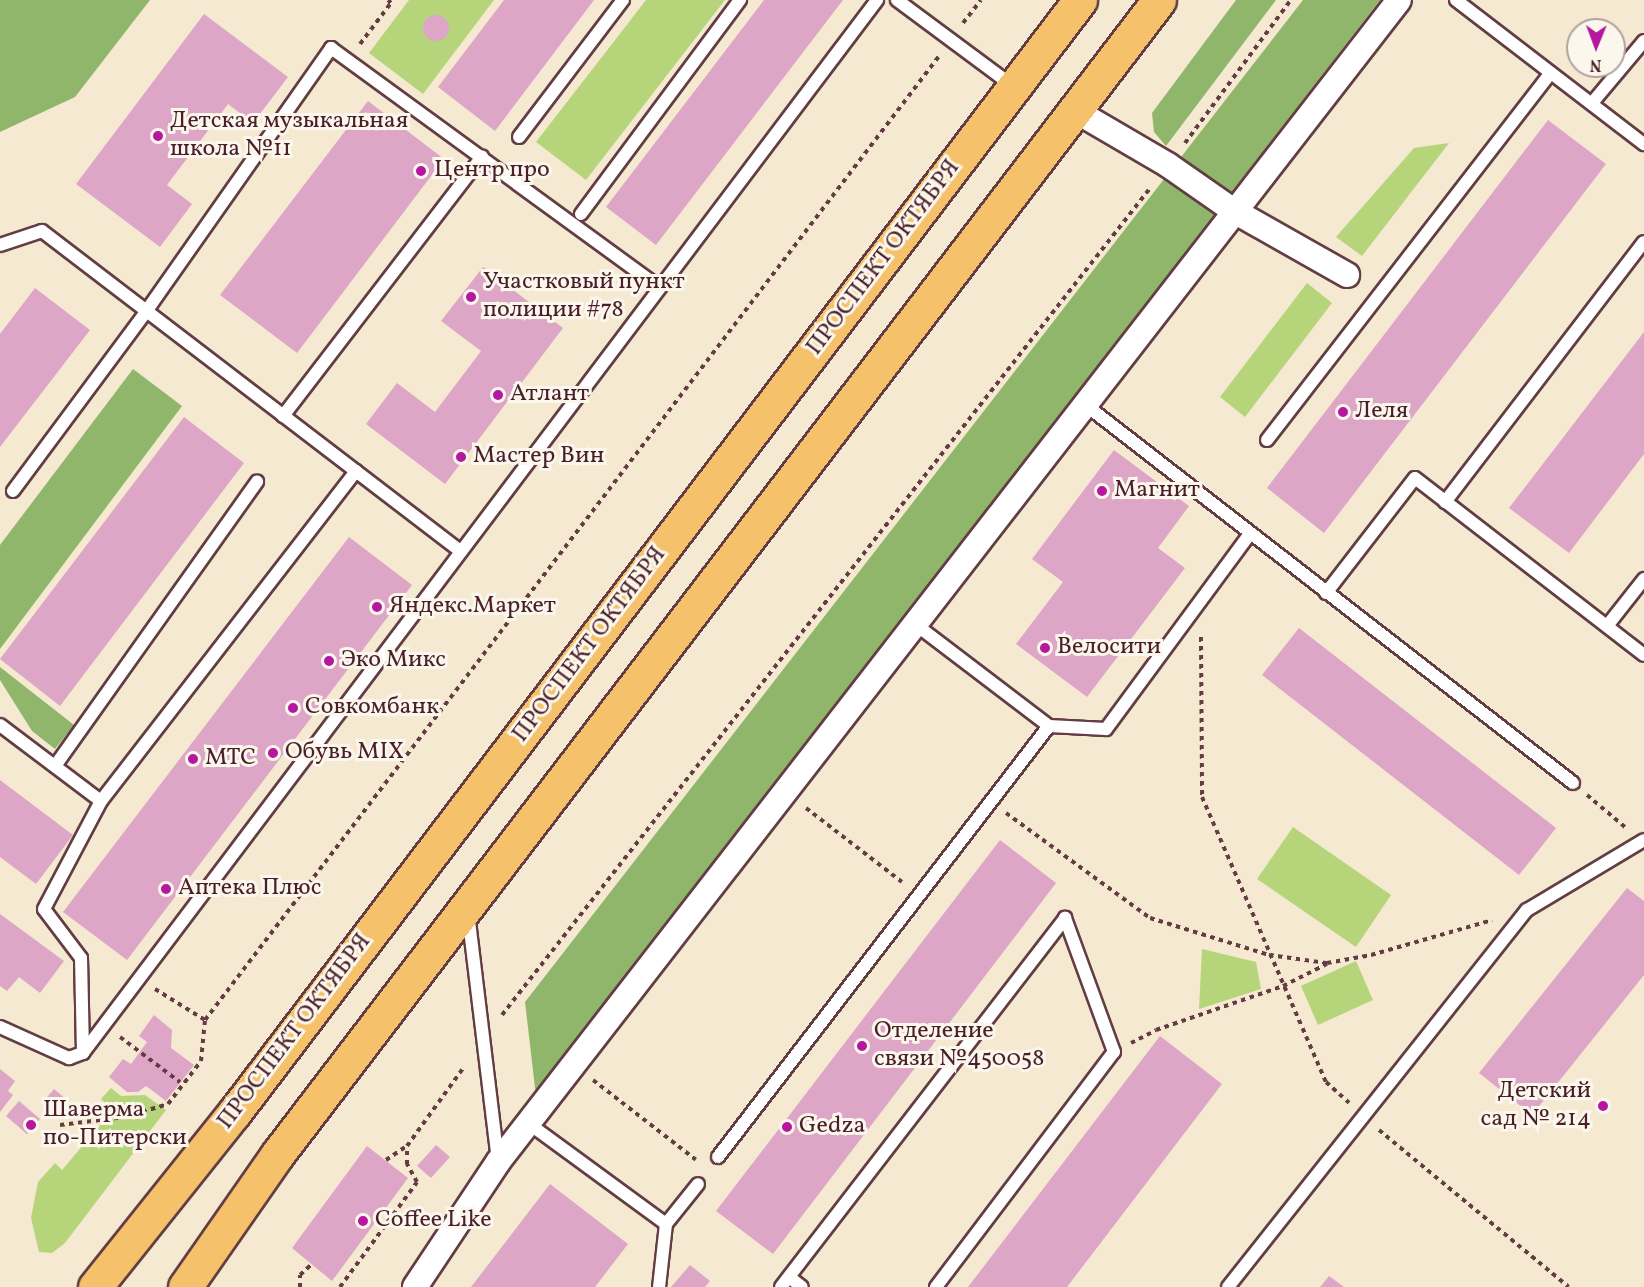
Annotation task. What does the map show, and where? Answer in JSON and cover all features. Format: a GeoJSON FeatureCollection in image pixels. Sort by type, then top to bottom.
{"type":"FeatureCollection","features":[{"type":"Feature","properties":{"kind":"main road","name":"ПРОСПЕКТ ОКТЯБРЯ"},"geometry":{"type":"LineString","coordinates":[[95,1287],[234,1113],[1080,0]]}},
{"type":"Feature","properties":{"kind":"main road"},"geometry":{"type":"LineString","coordinates":[[185,1287],[278,1155],[467,905],[1159,0]]}},
{"type":"Feature","properties":{"kind":"street"},"geometry":{"type":"LineString","coordinates":[[415,1287],[498,1162],[1087,406],[1234,211],[1399,0]]}},
{"type":"Feature","properties":{"kind":"street"},"geometry":{"type":"LineString","coordinates":[[1074,110],[1168,165],[1234,211],[1347,275]]}},
{"type":"Feature","properties":{"kind":"lane"},"geometry":{"type":"LineString","coordinates":[[519,136],[623,0]]}},
{"type":"Feature","properties":{"kind":"lane"},"geometry":{"type":"LineString","coordinates":[[581,213],[740,0]]}},
{"type":"Feature","properties":{"kind":"lane"},"geometry":{"type":"LineString","coordinates":[[0,1027],[69,1058],[83,1053],[459,550],[877,0]]}},
{"type":"Feature","properties":{"kind":"lane"},"geometry":{"type":"LineString","coordinates":[[897,0],[1014,87]]}},
{"type":"Feature","properties":{"kind":"lane"},"geometry":{"type":"LineString","coordinates":[[1456,0],[1644,144]]}},
{"type":"Feature","properties":{"kind":"lane"},"geometry":{"type":"LineString","coordinates":[[1592,104],[1644,41]]}},
{"type":"Feature","properties":{"kind":"lane"},"geometry":{"type":"LineString","coordinates":[[13,491],[145,314],[331,48],[659,287]]}},
{"type":"Feature","properties":{"kind":"lane"},"geometry":{"type":"LineString","coordinates":[[1267,440],[1550,74]]}},
{"type":"Feature","properties":{"kind":"lane"},"geometry":{"type":"LineString","coordinates":[[283,416],[482,157]]}},
{"type":"Feature","properties":{"kind":"lane"},"geometry":{"type":"LineString","coordinates":[[0,245],[42,231],[145,314],[459,550]]}},
{"type":"Feature","properties":{"kind":"lane"},"geometry":{"type":"LineString","coordinates":[[1445,501],[1644,242]]}},
{"type":"Feature","properties":{"kind":"lane"},"geometry":{"type":"LineString","coordinates":[[1087,406],[1573,783]]}},
{"type":"Feature","properties":{"kind":"lane"},"geometry":{"type":"LineString","coordinates":[[83,1053],[81,958],[44,909],[101,801],[356,471]]}},
{"type":"Feature","properties":{"kind":"lane"},"geometry":{"type":"LineString","coordinates":[[1326,593],[1415,478],[1644,655]]}},
{"type":"Feature","properties":{"kind":"lane"},"geometry":{"type":"LineString","coordinates":[[55,766],[257,482]]}},
{"type":"Feature","properties":{"kind":"lane"},"geometry":{"type":"LineString","coordinates":[[915,624],[1049,726],[1107,729],[1250,534]]}},
{"type":"Feature","properties":{"kind":"lane"},"geometry":{"type":"LineString","coordinates":[[1607,627],[1644,579]]}},
{"type":"Feature","properties":{"kind":"lane"},"geometry":{"type":"LineString","coordinates":[[0,725],[101,801]]}},
{"type":"Feature","properties":{"kind":"lane"},"geometry":{"type":"LineString","coordinates":[[718,1157],[1049,726]]}},
{"type":"Feature","properties":{"kind":"lane"},"geometry":{"type":"LineString","coordinates":[[1228,1287],[1527,910],[1643,842]]}},
{"type":"Feature","properties":{"kind":"lane"},"geometry":{"type":"LineString","coordinates":[[467,905],[498,1162]]}},
{"type":"Feature","properties":{"kind":"lane"},"geometry":{"type":"LineString","coordinates":[[781,1287],[1065,918],[1114,1052],[936,1287]]}},
{"type":"Feature","properties":{"kind":"lane"},"geometry":{"type":"LineString","coordinates":[[528,1123],[666,1224]]}},
{"type":"Feature","properties":{"kind":"lane"},"geometry":{"type":"LineString","coordinates":[[658,1287],[666,1224],[698,1184]]}},
{"type":"Feature","properties":{"kind":"lane"},"geometry":{"type":"LineString","coordinates":[[789,1277],[802,1287]]}},
{"type":"Feature","properties":{"kind":"path"},"geometry":{"type":"LineString","coordinates":[[348,60],[391,3],[388,0]]}},
{"type":"Feature","properties":{"kind":"path"},"geometry":{"type":"LineString","coordinates":[[60,1125],[125,1117],[168,1104],[201,1061],[205,1020],[981,0]]}},
{"type":"Feature","properties":{"kind":"path"},"geometry":{"type":"LineString","coordinates":[[386,1160],[407,1146],[484,1038],[1168,165],[1292,0]]}},
{"type":"Feature","properties":{"kind":"path"},"geometry":{"type":"LineString","coordinates":[[1201,600],[1202,797],[1326,1082],[1362,1116],[1569,1287]]}},
{"type":"Feature","properties":{"kind":"path"},"geometry":{"type":"LineString","coordinates":[[1573,783],[1643,842]]}},
{"type":"Feature","properties":{"kind":"path"},"geometry":{"type":"LineString","coordinates":[[785,792],[920,895]]}},
{"type":"Feature","properties":{"kind":"path"},"geometry":{"type":"LineString","coordinates":[[991,802],[1150,918],[1269,955],[1327,963]]}},
{"type":"Feature","properties":{"kind":"path"},"geometry":{"type":"LineString","coordinates":[[1114,1052],[1156,1030],[1283,986],[1327,963],[1371,955],[1527,910]]}},
{"type":"Feature","properties":{"kind":"path"},"geometry":{"type":"LineString","coordinates":[[139,978],[205,1020]]}},
{"type":"Feature","properties":{"kind":"path"},"geometry":{"type":"LineString","coordinates":[[140,1052],[180,1082]]}},
{"type":"Feature","properties":{"kind":"path"},"geometry":{"type":"LineString","coordinates":[[574,1065],[700,1162]]}},
{"type":"Feature","properties":{"kind":"path"},"geometry":{"type":"LineString","coordinates":[[340,1287],[417,1182],[407,1164],[407,1146]]}},
{"type":"Feature","properties":{"kind":"path"},"geometry":{"type":"LineString","coordinates":[[300,1287],[300,1275],[312,1264]]}},
{"type":"Feature","properties":{"kind":"green space"},"geometry":{"type":"Polygon","coordinates":[[[0,0],[150,0],[75,97],[0,132],[0,0]]]}},
{"type":"Feature","properties":{"kind":"green space"},"geometry":{"type":"Polygon","coordinates":[[[409,0],[494,0],[423,94],[369,53],[409,0]],[[435,16],[425,22],[423,31],[436,41],[444,38],[448,27],[442,18],[435,16]]]}},
{"type":"Feature","properties":{"kind":"green space"},"geometry":{"type":"Polygon","coordinates":[[[646,0],[725,0],[586,180],[536,142],[646,0]]]}},
{"type":"Feature","properties":{"kind":"green space"},"geometry":{"type":"Polygon","coordinates":[[[1236,0],[1276,0],[1166,146],[1154,132],[1152,113],[1236,0]]]}},
{"type":"Feature","properties":{"kind":"green space"},"geometry":{"type":"Polygon","coordinates":[[[1303,0],[1380,0],[536,1096],[525,1002],[1303,0]]]}},
{"type":"Feature","properties":{"kind":"green space"},"geometry":{"type":"Polygon","coordinates":[[[1449,143],[1362,256],[1336,237],[1414,148],[1449,143]]]}},
{"type":"Feature","properties":{"kind":"green space"},"geometry":{"type":"Polygon","coordinates":[[[1307,283],[1332,303],[1245,417],[1220,397],[1307,283]]]}},
{"type":"Feature","properties":{"kind":"green space"},"geometry":{"type":"Polygon","coordinates":[[[133,369],[182,406],[0,649],[0,545],[133,369]]]}},
{"type":"Feature","properties":{"kind":"green space"},"geometry":{"type":"Polygon","coordinates":[[[0,667],[74,725],[55,749],[32,731],[0,680],[0,667]]]}},
{"type":"Feature","properties":{"kind":"green space"},"geometry":{"type":"Polygon","coordinates":[[[1293,827],[1391,895],[1356,947],[1257,879],[1293,827]]]}},
{"type":"Feature","properties":{"kind":"green space"},"geometry":{"type":"Polygon","coordinates":[[[1202,949],[1256,962],[1261,989],[1199,1009],[1202,949]]]}},
{"type":"Feature","properties":{"kind":"green space"},"geometry":{"type":"Polygon","coordinates":[[[1356,961],[1373,1000],[1318,1025],[1301,986],[1356,961]]]}},
{"type":"Feature","properties":{"kind":"green space"},"geometry":{"type":"Polygon","coordinates":[[[111,1088],[121,1096],[145,1095],[166,1110],[65,1243],[52,1253],[39,1252],[31,1218],[38,1182],[55,1163],[62,1170],[113,1110],[101,1099],[111,1088]]]}},
{"type":"Feature","properties":{"kind":"building"},"geometry":{"type":"Polygon","coordinates":[[[504,0],[594,0],[495,131],[438,87],[504,0]]]}},
{"type":"Feature","properties":{"kind":"building"},"geometry":{"type":"Polygon","coordinates":[[[764,0],[843,0],[656,245],[606,207],[764,0]]]}},
{"type":"Feature","properties":{"kind":"building","name":"Детская музыкальная школа №11"},"geometry":{"type":"Polygon","coordinates":[[[204,14],[288,77],[253,123],[228,104],[167,185],[192,204],[160,247],[76,184],[204,14]]]}},
{"type":"Feature","properties":{"kind":"building"},"geometry":{"type":"Polygon","coordinates":[[[436,15],[445,19],[449,28],[445,37],[436,41],[427,37],[423,28],[427,19],[436,15]]]}},
{"type":"Feature","properties":{"kind":"building"},"geometry":{"type":"Polygon","coordinates":[[[368,101],[444,159],[297,353],[220,295],[368,101]]]}},
{"type":"Feature","properties":{"kind":"building"},"geometry":{"type":"Polygon","coordinates":[[[1548,120],[1606,164],[1324,533],[1267,488],[1548,120]]]}},
{"type":"Feature","properties":{"kind":"building"},"geometry":{"type":"Polygon","coordinates":[[[483,267],[563,328],[445,484],[366,424],[397,383],[435,412],[481,351],[441,321],[483,267]]]}},
{"type":"Feature","properties":{"kind":"building"},"geometry":{"type":"Polygon","coordinates":[[[35,288],[90,330],[0,447],[0,334],[35,288]]]}},
{"type":"Feature","properties":{"kind":"building"},"geometry":{"type":"Polygon","coordinates":[[[1644,332],[1644,454],[1569,553],[1509,508],[1644,332]]]}},
{"type":"Feature","properties":{"kind":"building"},"geometry":{"type":"Polygon","coordinates":[[[184,417],[244,463],[60,706],[0,659],[184,417]]]}},
{"type":"Feature","properties":{"kind":"building"},"geometry":{"type":"Polygon","coordinates":[[[1114,450],[1189,506],[1158,548],[1185,568],[1087,697],[1016,644],[1063,582],[1032,559],[1114,450]]]}},
{"type":"Feature","properties":{"kind":"building"},"geometry":{"type":"Polygon","coordinates":[[[349,537],[412,585],[127,960],[63,912],[349,537]]]}},
{"type":"Feature","properties":{"kind":"building"},"geometry":{"type":"Polygon","coordinates":[[[1299,628],[1556,828],[1519,875],[1262,675],[1299,628]]]}},
{"type":"Feature","properties":{"kind":"building"},"geometry":{"type":"Polygon","coordinates":[[[0,780],[73,835],[36,884],[0,857],[0,780]]]}},
{"type":"Feature","properties":{"kind":"building"},"geometry":{"type":"Polygon","coordinates":[[[1000,840],[1056,883],[773,1254],[716,1211],[1000,840]]]}},
{"type":"Feature","properties":{"kind":"building"},"geometry":{"type":"Polygon","coordinates":[[[1627,888],[1644,901],[1644,975],[1532,1115],[1479,1073],[1627,888]]]}},
{"type":"Feature","properties":{"kind":"building"},"geometry":{"type":"Polygon","coordinates":[[[0,914],[64,961],[40,993],[19,977],[7,991],[0,986],[0,914]]]}},
{"type":"Feature","properties":{"kind":"building"},"geometry":{"type":"Polygon","coordinates":[[[154,1015],[172,1030],[171,1048],[194,1065],[166,1101],[146,1086],[138,1092],[127,1092],[109,1077],[123,1059],[131,1064],[147,1042],[139,1036],[154,1015]]]}},
{"type":"Feature","properties":{"kind":"building"},"geometry":{"type":"Polygon","coordinates":[[[1160,1036],[1222,1084],[1067,1287],[968,1287],[1160,1036]]]}},
{"type":"Feature","properties":{"kind":"building"},"geometry":{"type":"Polygon","coordinates":[[[0,1069],[15,1081],[8,1091],[13,1095],[0,1112],[0,1069]]]}},
{"type":"Feature","properties":{"kind":"building"},"geometry":{"type":"Polygon","coordinates":[[[54,1089],[67,1100],[56,1114],[43,1102],[54,1089]]]}},
{"type":"Feature","properties":{"kind":"building"},"geometry":{"type":"Polygon","coordinates":[[[19,1101],[40,1119],[27,1134],[6,1116],[19,1101]]]}},
{"type":"Feature","properties":{"kind":"building"},"geometry":{"type":"Polygon","coordinates":[[[436,1145],[450,1157],[431,1178],[417,1166],[436,1145]]]}},
{"type":"Feature","properties":{"kind":"building"},"geometry":{"type":"Polygon","coordinates":[[[367,1146],[408,1178],[332,1281],[292,1248],[367,1146]]]}},
{"type":"Feature","properties":{"kind":"building"},"geometry":{"type":"Polygon","coordinates":[[[550,1184],[628,1244],[595,1287],[471,1287],[550,1184]]]}},
{"type":"Feature","properties":{"kind":"building"},"geometry":{"type":"Polygon","coordinates":[[[690,1265],[710,1281],[705,1287],[671,1287],[690,1265]]]}},
{"type":"Feature","properties":{"kind":"building"},"geometry":{"type":"Polygon","coordinates":[[[1329,1276],[1344,1287],[1320,1287],[1329,1276]]]}},
{"type":"Feature","properties":{"kind":"place","name":"Детская музыкальная школа №11"},"geometry":{"type":"Point","coordinates":[158,136]}},
{"type":"Feature","properties":{"kind":"place","name":"Центр про"},"geometry":{"type":"Point","coordinates":[421,171]}},
{"type":"Feature","properties":{"kind":"place","name":"Участковый пункт полиции #78"},"geometry":{"type":"Point","coordinates":[471,297]}},
{"type":"Feature","properties":{"kind":"place","name":"Атлант"},"geometry":{"type":"Point","coordinates":[498,395]}},
{"type":"Feature","properties":{"kind":"place","name":"Леля"},"geometry":{"type":"Point","coordinates":[1343,412]}},
{"type":"Feature","properties":{"kind":"place","name":"Мастер Вин"},"geometry":{"type":"Point","coordinates":[461,457]}},
{"type":"Feature","properties":{"kind":"place","name":"Магнит"},"geometry":{"type":"Point","coordinates":[1102,491]}},
{"type":"Feature","properties":{"kind":"place","name":"Яндекс.Маркет"},"geometry":{"type":"Point","coordinates":[377,607]}},
{"type":"Feature","properties":{"kind":"place","name":"Велосити"},"geometry":{"type":"Point","coordinates":[1045,648]}},
{"type":"Feature","properties":{"kind":"place","name":"Эко Микс"},"geometry":{"type":"Point","coordinates":[329,661]}},
{"type":"Feature","properties":{"kind":"place","name":"Совкомбанк"},"geometry":{"type":"Point","coordinates":[293,708]}},
{"type":"Feature","properties":{"kind":"place","name":"Обувь MIX"},"geometry":{"type":"Point","coordinates":[273,753]}},
{"type":"Feature","properties":{"kind":"place","name":"МТС"},"geometry":{"type":"Point","coordinates":[193,759]}},
{"type":"Feature","properties":{"kind":"place","name":"Аптека Плюс"},"geometry":{"type":"Point","coordinates":[166,889]}},
{"type":"Feature","properties":{"kind":"place","name":"Отделение связи №450058"},"geometry":{"type":"Point","coordinates":[862,1046]}},
{"type":"Feature","properties":{"kind":"place","name":"Детский сад № 214"},"geometry":{"type":"Point","coordinates":[1603,1106]}},
{"type":"Feature","properties":{"kind":"place","name":"Шаверма по-Питерски"},"geometry":{"type":"Point","coordinates":[31,1125]}},
{"type":"Feature","properties":{"kind":"place","name":"Gedza"},"geometry":{"type":"Point","coordinates":[787,1127]}},
{"type":"Feature","properties":{"kind":"place","name":"Coffee Like"},"geometry":{"type":"Point","coordinates":[363,1221]}}]}
